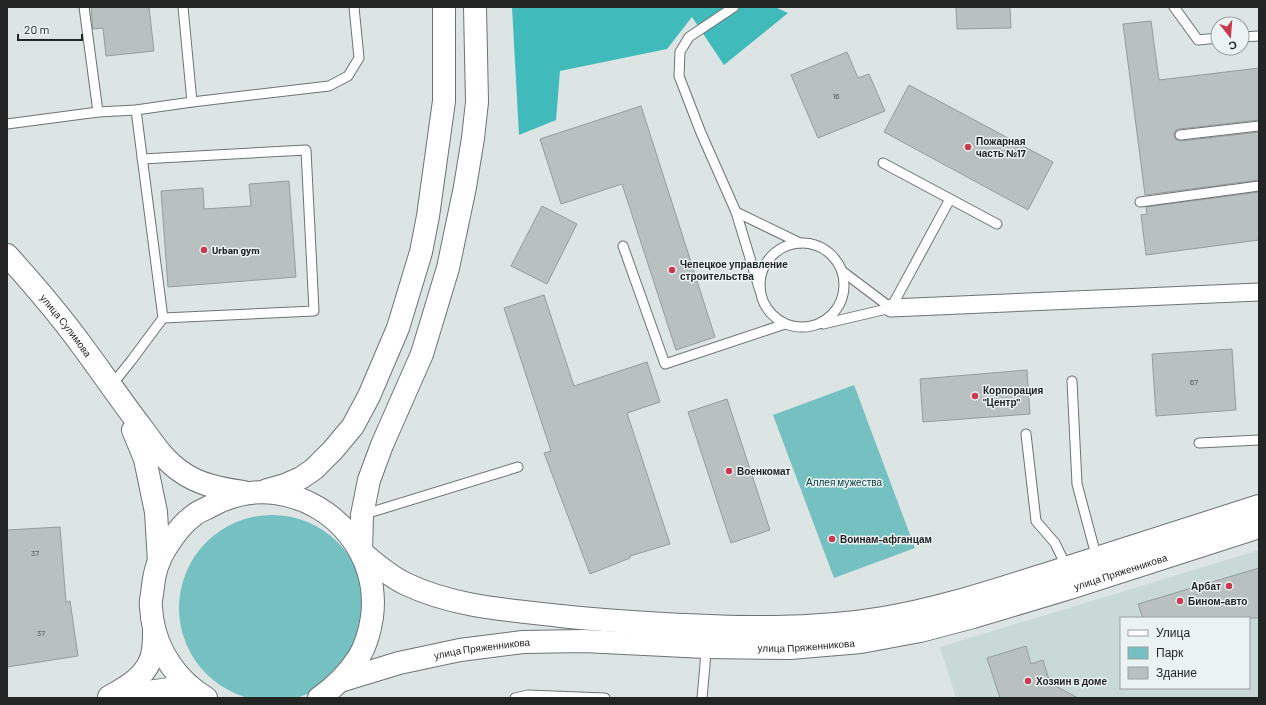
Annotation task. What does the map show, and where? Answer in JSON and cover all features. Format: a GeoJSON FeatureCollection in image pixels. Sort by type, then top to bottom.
{"type":"FeatureCollection","features":[{"type":"Feature","properties":{"kind":"main road"},"geometry":{"type":"LineString","coordinates":[[193,695],[168,662],[156,637],[151,605],[156,570],[170,541],[192,516],[221,499],[285,485],[301,478],[314,469],[333,450],[353,426],[369,396],[398,328],[421,252],[428,216],[444,101],[444,7]]}},
{"type":"Feature","properties":{"kind":"main road"},"geometry":{"type":"LineString","coordinates":[[319,698],[340,681],[348,672],[359,656],[366,641],[370,627],[373,608],[373,592],[369,571],[361,552],[362,514],[369,480],[382,445],[422,354],[448,268],[465,187],[477,102],[475,7]]}},
{"type":"Feature","properties":{"kind":"main road","name":"улица Сулимова"},"geometry":{"type":"LineString","coordinates":[[7,255],[47,300],[163,456],[181,472],[198,482],[222,489],[289,495],[311,503],[333,517],[350,535],[361,552]]}},
{"type":"Feature","properties":{"kind":"main road","name":"улица Сулимова"},"geometry":{"type":"LineString","coordinates":[[115,393],[145,459],[156,512],[159,562]]}},
{"type":"Feature","properties":{"kind":"main road","name":"улица Пряженникова"},"geometry":{"type":"LineString","coordinates":[[1100,568],[1259,506]]}},
{"type":"Feature","properties":{"kind":"main road","name":"улица Пряженникова"},"geometry":{"type":"LineString","coordinates":[[340,681],[400,663],[460,650],[523,642],[706,637],[772,627],[832,624],[883,618],[931,608],[982,594],[1070,577],[1259,527]]}},
{"type":"Feature","properties":{"kind":"main road","name":"улица Пряженникова"},"geometry":{"type":"LineString","coordinates":[[361,552],[388,574],[405,584],[429,594],[481,606],[588,619],[706,637]]}},
{"type":"Feature","properties":{"kind":"main road"},"geometry":{"type":"LineString","coordinates":[[106,698],[136,680],[149,666],[154,650],[154,628]]}},
{"type":"Feature","properties":{"kind":"main road"},"geometry":{"type":"LineString","coordinates":[[106,698],[124,696],[193,695]]}},
{"type":"Feature","properties":{"kind":"street"},"geometry":{"type":"LineString","coordinates":[[891,308],[1259,292]]}},
{"type":"Feature","properties":{"kind":"lane"},"geometry":{"type":"LineString","coordinates":[[84,7],[98,112]]}},
{"type":"Feature","properties":{"kind":"lane"},"geometry":{"type":"LineString","coordinates":[[183,7],[192,102]]}},
{"type":"Feature","properties":{"kind":"lane"},"geometry":{"type":"LineString","coordinates":[[7,124],[98,112],[136,110],[329,86],[348,76],[359,58],[354,7]]}},
{"type":"Feature","properties":{"kind":"lane"},"geometry":{"type":"LineString","coordinates":[[734,7],[689,37],[680,52],[678,76],[701,133],[736,212],[764,305],[773,317],[785,324],[800,328],[891,308],[950,199]]}},
{"type":"Feature","properties":{"kind":"lane"},"geometry":{"type":"LineString","coordinates":[[1174,7],[1198,40],[1210,39]]}},
{"type":"Feature","properties":{"kind":"lane"},"geometry":{"type":"LineString","coordinates":[[115,393],[131,361],[163,318],[136,110]]}},
{"type":"Feature","properties":{"kind":"lane"},"geometry":{"type":"LineString","coordinates":[[1180,136],[1259,126]]}},
{"type":"Feature","properties":{"kind":"lane"},"geometry":{"type":"LineString","coordinates":[[142,159],[306,150],[314,311],[163,318]]}},
{"type":"Feature","properties":{"kind":"lane"},"geometry":{"type":"LineString","coordinates":[[883,163],[997,224]]}},
{"type":"Feature","properties":{"kind":"lane"},"geometry":{"type":"LineString","coordinates":[[1140,202],[1259,186]]}},
{"type":"Feature","properties":{"kind":"lane"},"geometry":{"type":"LineString","coordinates":[[736,212],[800,243]]}},
{"type":"Feature","properties":{"kind":"lane"},"geometry":{"type":"LineString","coordinates":[[760,291],[760,276],[766,263],[775,253],[787,246],[800,243],[813,244],[826,250],[836,259],[842,271],[845,284],[843,297],[838,310],[827,320],[814,326]]}},
{"type":"Feature","properties":{"kind":"lane"},"geometry":{"type":"LineString","coordinates":[[623,246],[665,364],[785,324]]}},
{"type":"Feature","properties":{"kind":"lane"},"geometry":{"type":"LineString","coordinates":[[842,271],[891,308]]}},
{"type":"Feature","properties":{"kind":"lane"},"geometry":{"type":"LineString","coordinates":[[1072,381],[1077,484],[1100,568]]}},
{"type":"Feature","properties":{"kind":"lane"},"geometry":{"type":"LineString","coordinates":[[1026,434],[1036,521],[1055,543],[1070,577]]}},
{"type":"Feature","properties":{"kind":"lane"},"geometry":{"type":"LineString","coordinates":[[1200,443],[1259,440]]}},
{"type":"Feature","properties":{"kind":"lane"},"geometry":{"type":"LineString","coordinates":[[362,514],[518,467]]}},
{"type":"Feature","properties":{"kind":"lane"},"geometry":{"type":"LineString","coordinates":[[702,698],[706,637]]}},
{"type":"Feature","properties":{"kind":"lane"},"geometry":{"type":"LineString","coordinates":[[515,698],[528,695],[605,698]]}},
{"type":"Feature","properties":{"kind":"shaded area"},"geometry":{"type":"Polygon","coordinates":[[[512,7],[775,7],[788,13],[724,65],[692,17],[667,49],[560,71],[556,120],[519,135],[512,7]]]}},
{"type":"Feature","properties":{"kind":"shaded area"},"geometry":{"type":"Polygon","coordinates":[[[1259,550],[1259,698],[956,698],[940,647],[1259,550]]]}},
{"type":"Feature","properties":{"kind":"green space","name":"Аллея мужества"},"geometry":{"type":"Polygon","coordinates":[[[854,385],[915,548],[834,578],[773,415],[854,385]]]}},
{"type":"Feature","properties":{"kind":"green space"},"geometry":{"type":"Polygon","coordinates":[[[272,515],[290,517],[307,522],[324,531],[338,542],[349,556],[358,573],[363,590],[365,608],[363,626],[358,643],[349,660],[338,674],[324,685],[307,694],[290,699],[272,701],[254,699],[237,694],[220,685],[206,674],[195,660],[186,643],[181,626],[179,608],[181,590],[186,573],[195,556],[206,542],[220,531],[237,522],[254,517],[272,515]]]}},
{"type":"Feature","properties":{"kind":"building"},"geometry":{"type":"Polygon","coordinates":[[[91,7],[149,7],[154,51],[106,56],[103,28],[93,29],[91,7]]]}},
{"type":"Feature","properties":{"kind":"building"},"geometry":{"type":"Polygon","coordinates":[[[956,7],[1010,7],[1011,28],[957,29],[956,7]]]}},
{"type":"Feature","properties":{"kind":"building"},"geometry":{"type":"Polygon","coordinates":[[[1151,21],[1159,80],[1259,68],[1259,120],[1179,129],[1176,130],[1174,135],[1175,139],[1181,141],[1259,132],[1259,180],[1145,195],[1123,24],[1151,21]]]}},
{"type":"Feature","properties":{"kind":"building"},"geometry":{"type":"Polygon","coordinates":[[[847,52],[858,78],[869,74],[885,111],[818,138],[791,75],[847,52]]]}},
{"type":"Feature","properties":{"kind":"building","name":"Пожарная часть №17"},"geometry":{"type":"Polygon","coordinates":[[[909,85],[1053,162],[1028,210],[884,132],[909,85]]]}},
{"type":"Feature","properties":{"kind":"building"},"geometry":{"type":"Polygon","coordinates":[[[641,106],[715,337],[676,350],[622,184],[561,204],[540,139],[641,106]]]}},
{"type":"Feature","properties":{"kind":"building"},"geometry":{"type":"Polygon","coordinates":[[[289,181],[296,277],[168,287],[161,191],[203,188],[204,209],[251,206],[249,184],[289,181]]]}},
{"type":"Feature","properties":{"kind":"building"},"geometry":{"type":"Polygon","coordinates":[[[1259,192],[1259,240],[1146,255],[1141,215],[1147,214],[1146,207],[1259,192]]]}},
{"type":"Feature","properties":{"kind":"building"},"geometry":{"type":"Polygon","coordinates":[[[542,206],[577,224],[547,284],[511,266],[542,206]]]}},
{"type":"Feature","properties":{"kind":"building"},"geometry":{"type":"Polygon","coordinates":[[[544,295],[574,386],[647,362],[660,402],[627,413],[670,544],[630,556],[630,558],[590,574],[544,453],[551,451],[504,308],[544,295]]]}},
{"type":"Feature","properties":{"kind":"building"},"geometry":{"type":"Polygon","coordinates":[[[1232,349],[1236,410],[1156,416],[1152,354],[1232,349]]]}},
{"type":"Feature","properties":{"kind":"building","name":"Корпорация \"Центр\""},"geometry":{"type":"Polygon","coordinates":[[[1027,370],[1030,414],[923,422],[920,379],[1027,370]]]}},
{"type":"Feature","properties":{"kind":"building","name":"Военкомат"},"geometry":{"type":"Polygon","coordinates":[[[727,399],[770,530],[731,543],[688,412],[727,399]]]}},
{"type":"Feature","properties":{"kind":"building"},"geometry":{"type":"Polygon","coordinates":[[[60,527],[66,602],[70,601],[78,656],[7,667],[7,530],[60,527]]]}},
{"type":"Feature","properties":{"kind":"building","name":"Арбат"},"geometry":{"type":"Polygon","coordinates":[[[1259,568],[1259,618],[1143,617],[1138,604],[1259,568]]]}},
{"type":"Feature","properties":{"kind":"building"},"geometry":{"type":"Polygon","coordinates":[[[1026,646],[1031,664],[1043,660],[1050,683],[1078,698],[1000,698],[987,658],[1026,646]]]}},
{"type":"Feature","properties":{"kind":"place","name":"Пожарная часть №17"},"geometry":{"type":"Point","coordinates":[968,147]}},
{"type":"Feature","properties":{"kind":"place","name":"Urban gym"},"geometry":{"type":"Point","coordinates":[204,250]}},
{"type":"Feature","properties":{"kind":"place","name":"Чепецкое управление строительства"},"geometry":{"type":"Point","coordinates":[672,270]}},
{"type":"Feature","properties":{"kind":"place","name":"Корпорация \"Центр\""},"geometry":{"type":"Point","coordinates":[975,396]}},
{"type":"Feature","properties":{"kind":"place","name":"Военкомат"},"geometry":{"type":"Point","coordinates":[729,471]}},
{"type":"Feature","properties":{"kind":"place","name":"Воинам-афганцам"},"geometry":{"type":"Point","coordinates":[832,539]}},
{"type":"Feature","properties":{"kind":"place","name":"Арбат"},"geometry":{"type":"Point","coordinates":[1229,586]}},
{"type":"Feature","properties":{"kind":"place","name":"Бином-авто"},"geometry":{"type":"Point","coordinates":[1180,601]}},
{"type":"Feature","properties":{"kind":"place","name":"Хозяин в доме"},"geometry":{"type":"Point","coordinates":[1028,681]}}]}
